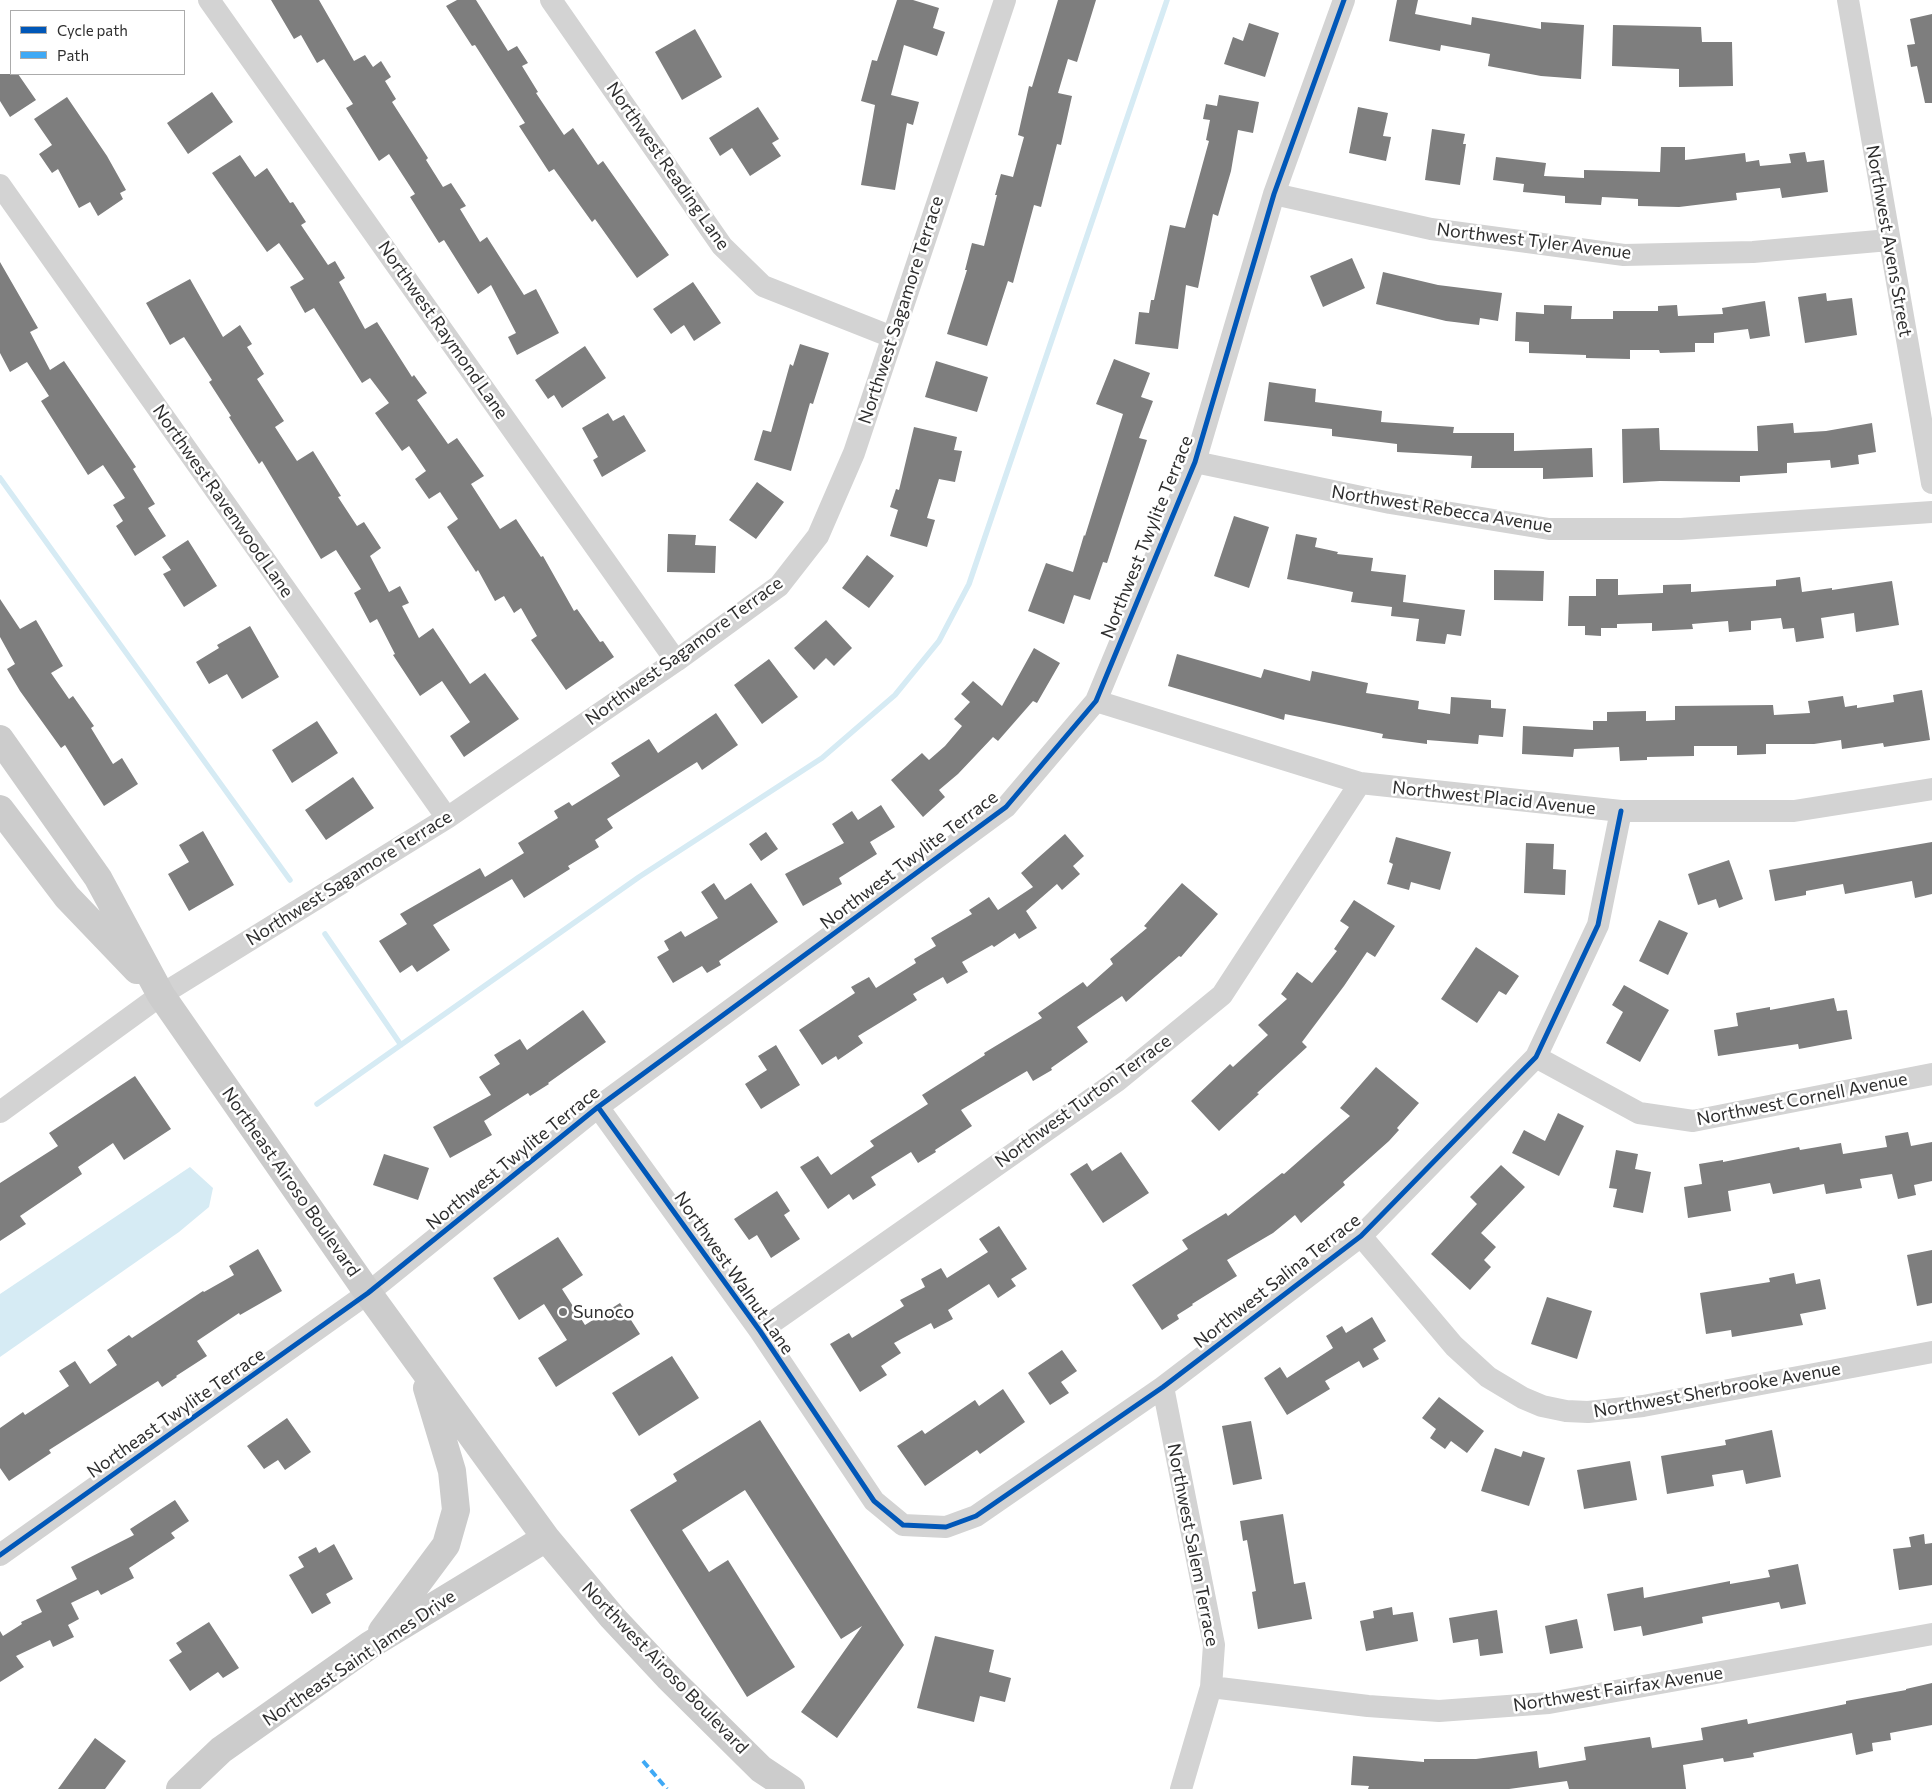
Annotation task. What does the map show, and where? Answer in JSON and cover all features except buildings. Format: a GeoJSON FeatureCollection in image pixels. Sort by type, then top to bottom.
{"type":"FeatureCollection","features":[{"type":"Feature","properties":{"kind":"main road","name":"Northeast Airoso Boulevard"},"geometry":{"type":"LineString","coordinates":[[0,739],[98,878],[161,995],[368,1294],[546,1538]]}},
{"type":"Feature","properties":{"kind":"main road","name":"Northeast Airoso Boulevard"},"geometry":{"type":"LineString","coordinates":[[0,809],[68,897],[161,995]]}},
{"type":"Feature","properties":{"kind":"main road"},"geometry":{"type":"LineString","coordinates":[[370,1646],[446,1545],[456,1510],[452,1471],[421,1368]]}},
{"type":"Feature","properties":{"kind":"main road","name":"Northeast Saint James Drive"},"geometry":{"type":"LineString","coordinates":[[180,1789],[222,1750],[370,1646],[546,1538]]}},
{"type":"Feature","properties":{"kind":"main road","name":"Northwest Airoso Boulevard"},"geometry":{"type":"LineString","coordinates":[[546,1538],[612,1617],[668,1677],[761,1769],[791,1789]]}},
{"type":"Feature","properties":{"kind":"street","name":"Northwest Raymond Lane"},"geometry":{"type":"LineString","coordinates":[[209,0],[676,661]]}},
{"type":"Feature","properties":{"kind":"street","name":"Northwest Reading Lane"},"geometry":{"type":"LineString","coordinates":[[551,0],[722,246],[763,286],[892,337]]}},
{"type":"Feature","properties":{"kind":"street","name":"Northwest Sagamore Terrace"},"geometry":{"type":"LineString","coordinates":[[0,1112],[161,995],[447,818],[676,661],[780,586],[818,536],[854,453],[1005,0]]}},
{"type":"Feature","properties":{"kind":"street","name":"Northwest Twylite Terrace"},"geometry":{"type":"LineString","coordinates":[[368,1294],[598,1107],[1006,807],[1096,701],[1194,462],[1274,194],[1344,0]]}},
{"type":"Feature","properties":{"kind":"street","name":"Northwest Avens Street"},"geometry":{"type":"LineString","coordinates":[[1848,0],[1932,482]]}},
{"type":"Feature","properties":{"kind":"street","name":"Northwest Ravenwood Lane"},"geometry":{"type":"LineString","coordinates":[[0,185],[447,818]]}},
{"type":"Feature","properties":{"kind":"street","name":"Northwest Tyler Avenue"},"geometry":{"type":"LineString","coordinates":[[1274,194],[1431,229],[1624,255],[1753,252],[1889,240]]}},
{"type":"Feature","properties":{"kind":"street","name":"Northwest Rebecca Avenue"},"geometry":{"type":"LineString","coordinates":[[1194,462],[1390,503],[1549,528],[1682,529],[1932,512]]}},
{"type":"Feature","properties":{"kind":"street","name":"Northwest Placid Avenue"},"geometry":{"type":"LineString","coordinates":[[1096,701],[1360,783],[1621,811],[1794,811],[1932,789]]}},
{"type":"Feature","properties":{"kind":"street","name":"Northwest Turton Terrace"},"geometry":{"type":"LineString","coordinates":[[760,1331],[1117,1081],[1222,995],[1360,783]]}},
{"type":"Feature","properties":{"kind":"street","name":"Northwest Salina Terrace"},"geometry":{"type":"LineString","coordinates":[[903,1525],[946,1527],[976,1516],[1163,1387],[1361,1236],[1536,1057],[1598,925],[1621,811]]}},
{"type":"Feature","properties":{"kind":"street","name":"Northwest Cornell Avenue"},"geometry":{"type":"LineString","coordinates":[[1536,1057],[1639,1113],[1693,1120],[1932,1074]]}},
{"type":"Feature","properties":{"kind":"street","name":"Northwest Walnut Lane"},"geometry":{"type":"LineString","coordinates":[[598,1107],[760,1331],[874,1501],[903,1525]]}},
{"type":"Feature","properties":{"kind":"street","name":"Northwest Sherbrooke Avenue"},"geometry":{"type":"LineString","coordinates":[[1361,1236],[1465,1357],[1488,1377],[1506,1389],[1523,1398],[1550,1408],[1588,1412],[1643,1406],[1932,1352]]}},
{"type":"Feature","properties":{"kind":"street","name":"Northeast Twylite Terrace"},"geometry":{"type":"LineString","coordinates":[[0,1555],[368,1294]]}},
{"type":"Feature","properties":{"kind":"street","name":"Northwest Salem Terrace"},"geometry":{"type":"LineString","coordinates":[[1163,1387],[1214,1645],[1212,1687],[1181,1789]]}},
{"type":"Feature","properties":{"kind":"street","name":"Northwest Fairfax Avenue"},"geometry":{"type":"LineString","coordinates":[[1212,1687],[1368,1706],[1439,1711],[1548,1703],[1932,1634]]}},
{"type":"Feature","properties":{"kind":"water"},"geometry":{"type":"Polygon","coordinates":[[[190,1167],[213,1188],[209,1207],[179,1232],[0,1357],[0,1294],[190,1167]]]}},
{"type":"Feature","properties":{"kind":"waterway"},"geometry":{"type":"LineString","coordinates":[[317,1104],[639,877],[822,758],[895,695],[939,641],[969,584],[1167,0]]}},
{"type":"Feature","properties":{"kind":"waterway"},"geometry":{"type":"LineString","coordinates":[[0,478],[290,880]]}},
{"type":"Feature","properties":{"kind":"waterway"},"geometry":{"type":"LineString","coordinates":[[325,934],[401,1045]]}},
{"type":"Feature","properties":{"kind":"marked path"},"geometry":{"type":"LineString","coordinates":[[643,1761],[667,1789]]}},
{"type":"Feature","properties":{"kind":"cycle path"},"geometry":{"type":"LineString","coordinates":[[0,1555],[368,1293],[598,1107],[1006,807],[1096,701],[1195,462],[1274,194],[1344,0]]}},
{"type":"Feature","properties":{"kind":"cycle path"},"geometry":{"type":"LineString","coordinates":[[598,1107],[760,1331],[874,1501],[903,1525],[946,1527],[976,1516],[1163,1387],[1361,1236],[1536,1057],[1598,925],[1621,811]]}},
{"type":"Feature","properties":{"kind":"place","name":"Sunoco"},"geometry":{"type":"Point","coordinates":[563,1312]}}]}
